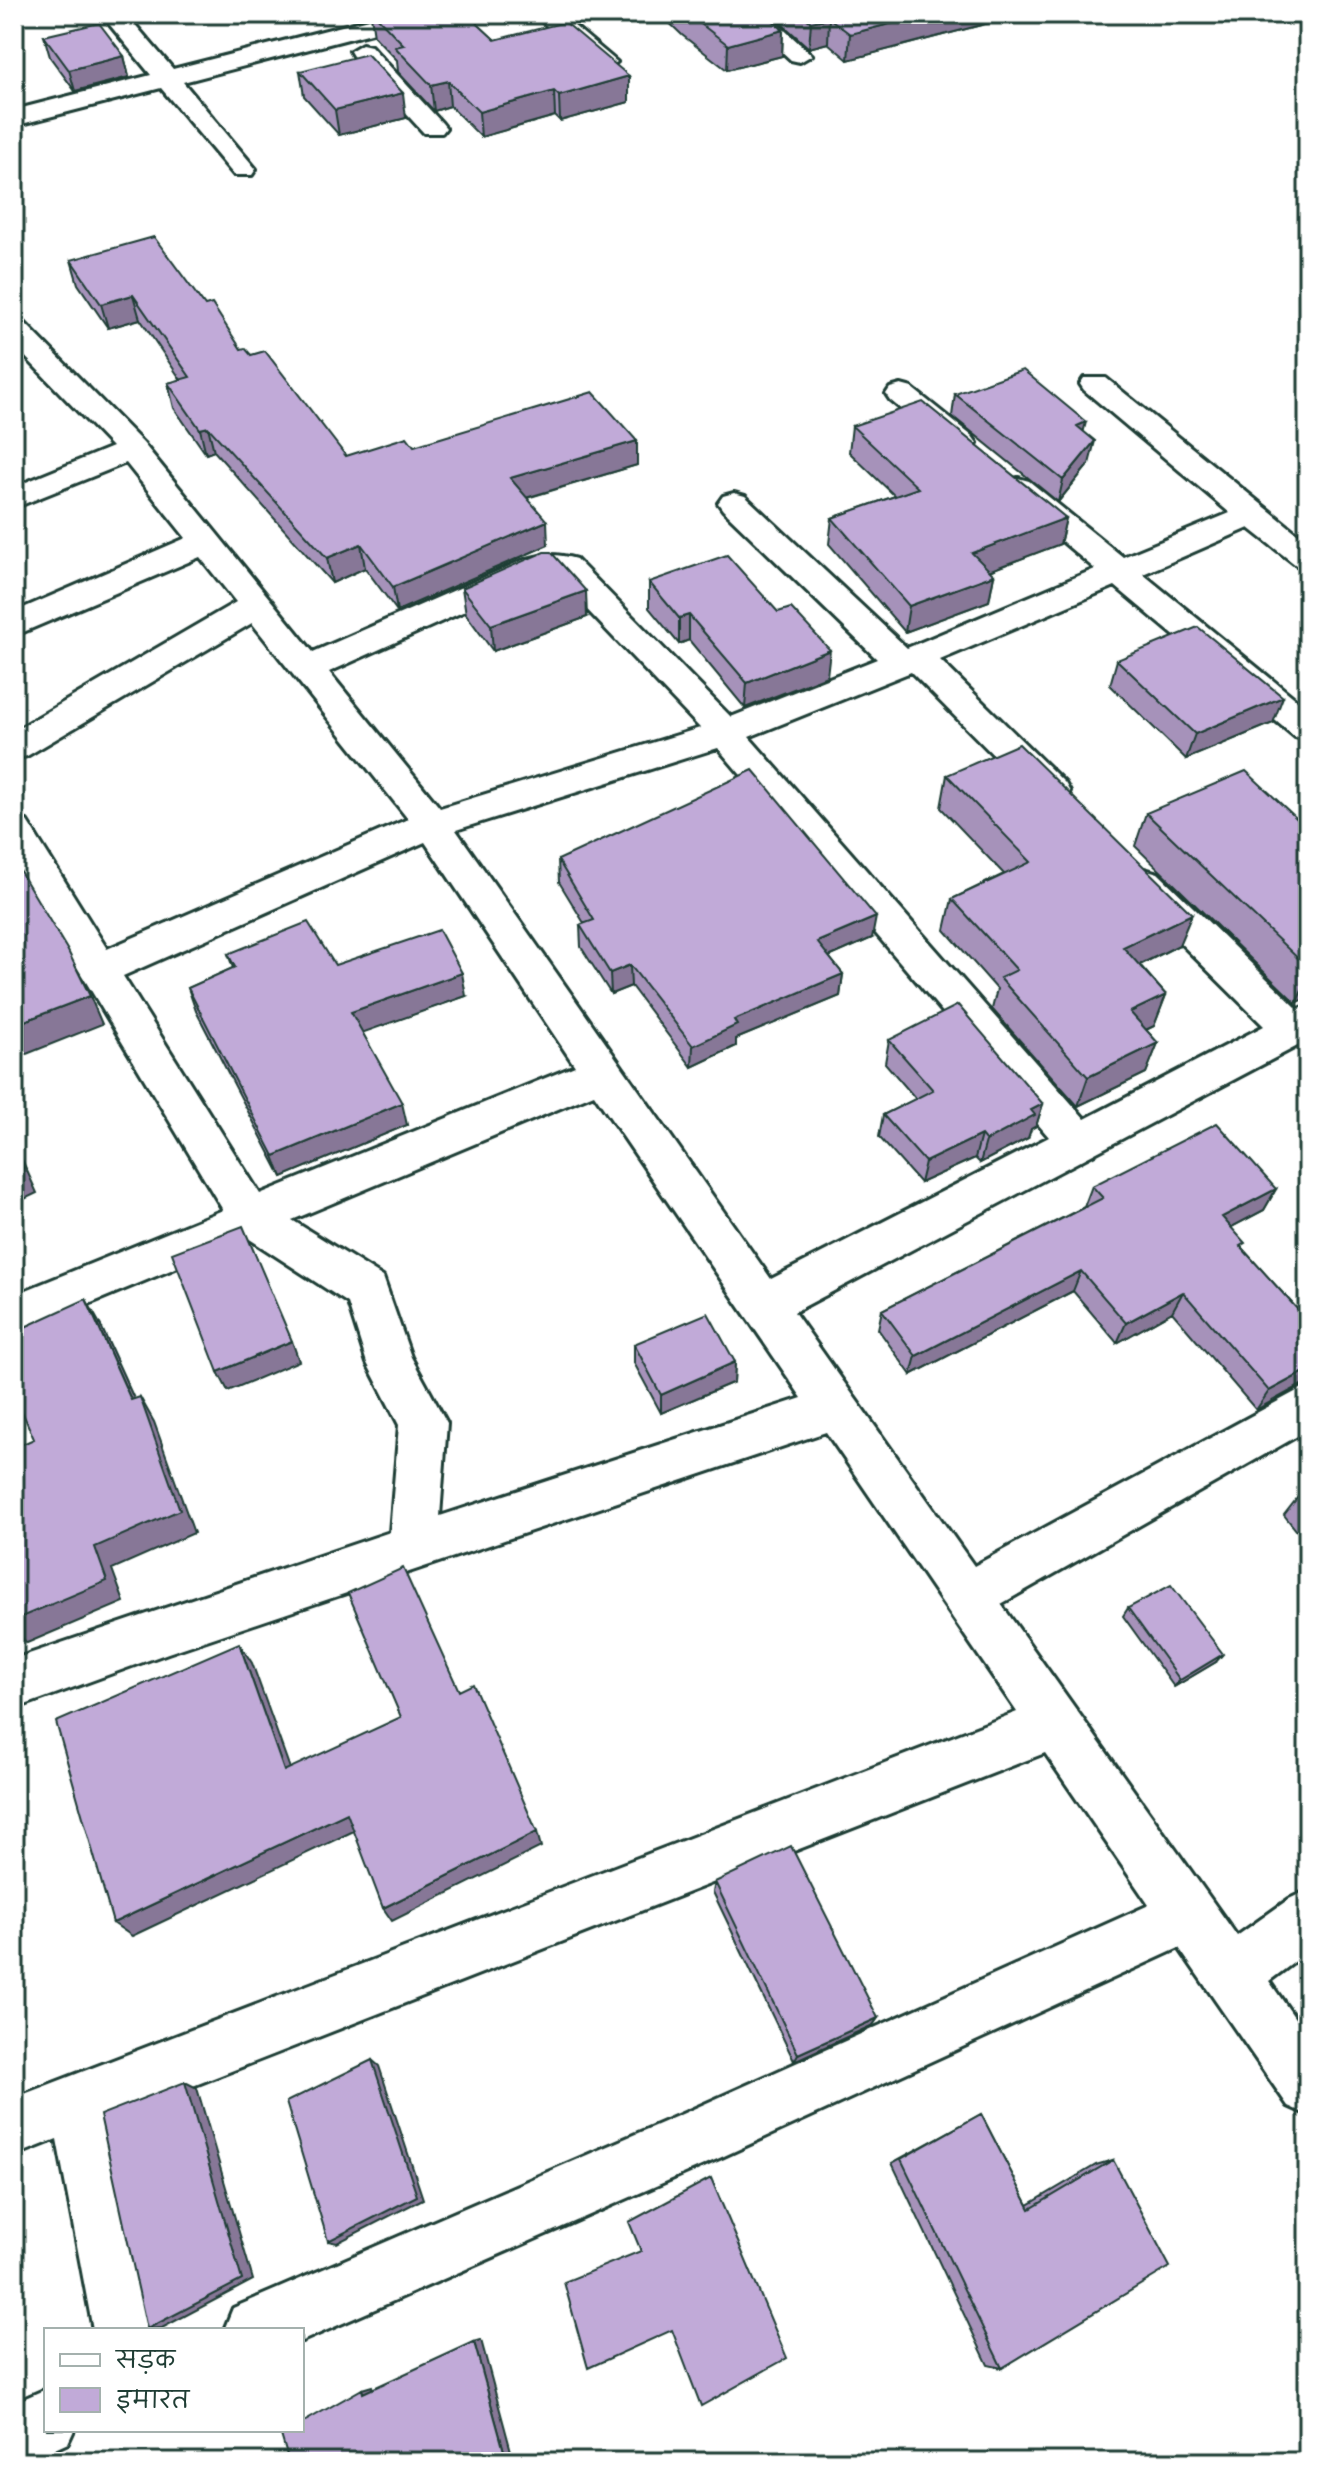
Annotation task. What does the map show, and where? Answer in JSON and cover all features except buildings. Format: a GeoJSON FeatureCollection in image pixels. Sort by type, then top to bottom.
{"type":"FeatureCollection","features":[{"type":"Feature","properties":{"kind":"street"},"geometry":{"type":"LineString","coordinates":[[113,14],[243,169]]}},
{"type":"Feature","properties":{"kind":"street"},"geometry":{"type":"LineString","coordinates":[[327,14],[433,128]]}},
{"type":"Feature","properties":{"kind":"street"},"geometry":{"type":"LineString","coordinates":[[14,118],[417,14]]}},
{"type":"Feature","properties":{"kind":"street"},"geometry":{"type":"LineString","coordinates":[[545,14],[617,71]]}},
{"type":"Feature","properties":{"kind":"street"},"geometry":{"type":"LineString","coordinates":[[753,14],[800,55]]}},
{"type":"Feature","properties":{"kind":"street"},"geometry":{"type":"LineString","coordinates":[[14,328],[132,450],[432,824],[1308,2086]]}},
{"type":"Feature","properties":{"kind":"street"},"geometry":{"type":"LineString","coordinates":[[1095,384],[1186,457],[1250,516],[1308,558]]}},
{"type":"Feature","properties":{"kind":"street"},"geometry":{"type":"LineString","coordinates":[[901,394],[1121,571],[1308,728]]}},
{"type":"Feature","properties":{"kind":"street"},"geometry":{"type":"LineString","coordinates":[[14,498],[132,450]]}},
{"type":"Feature","properties":{"kind":"street"},"geometry":{"type":"LineString","coordinates":[[734,503],[909,660],[1082,822]]}},
{"type":"Feature","properties":{"kind":"street"},"geometry":{"type":"LineString","coordinates":[[98,970],[432,824],[725,733],[909,660],[1250,516]]}},
{"type":"Feature","properties":{"kind":"street"},"geometry":{"type":"LineString","coordinates":[[14,625],[206,542]]}},
{"type":"Feature","properties":{"kind":"street"},"geometry":{"type":"LineString","coordinates":[[308,668],[533,568],[556,564],[572,574],[725,733],[1079,1142]]}},
{"type":"Feature","properties":{"kind":"street"},"geometry":{"type":"LineString","coordinates":[[14,747],[257,605]]}},
{"type":"Feature","properties":{"kind":"street"},"geometry":{"type":"LineString","coordinates":[[14,831],[250,1216],[367,1291],[390,1363],[423,1423],[413,1548]]}},
{"type":"Feature","properties":{"kind":"street"},"geometry":{"type":"LineString","coordinates":[[764,1305],[1300,1026],[1115,855]]}},
{"type":"Feature","properties":{"kind":"street"},"geometry":{"type":"LineString","coordinates":[[14,1315],[602,1073]]}},
{"type":"Feature","properties":{"kind":"street"},"geometry":{"type":"LineString","coordinates":[[967,1596],[1308,1406]]}},
{"type":"Feature","properties":{"kind":"street"},"geometry":{"type":"LineString","coordinates":[[14,1684],[835,1408]]}},
{"type":"Feature","properties":{"kind":"street"},"geometry":{"type":"LineString","coordinates":[[14,2127],[1055,1723]]}},
{"type":"Feature","properties":{"kind":"street"},"geometry":{"type":"LineString","coordinates":[[260,2328],[703,2135],[1189,1915]]}},
{"type":"Feature","properties":{"kind":"street"},"geometry":{"type":"LineString","coordinates":[[1231,1975],[1308,1918]]}},
{"type":"Feature","properties":{"kind":"street"},"geometry":{"type":"LineString","coordinates":[[79,2102],[124,2328]]}},
{"type":"Feature","properties":{"kind":"street"},"geometry":{"type":"LineString","coordinates":[[14,2435],[44,2422]]}}]}
